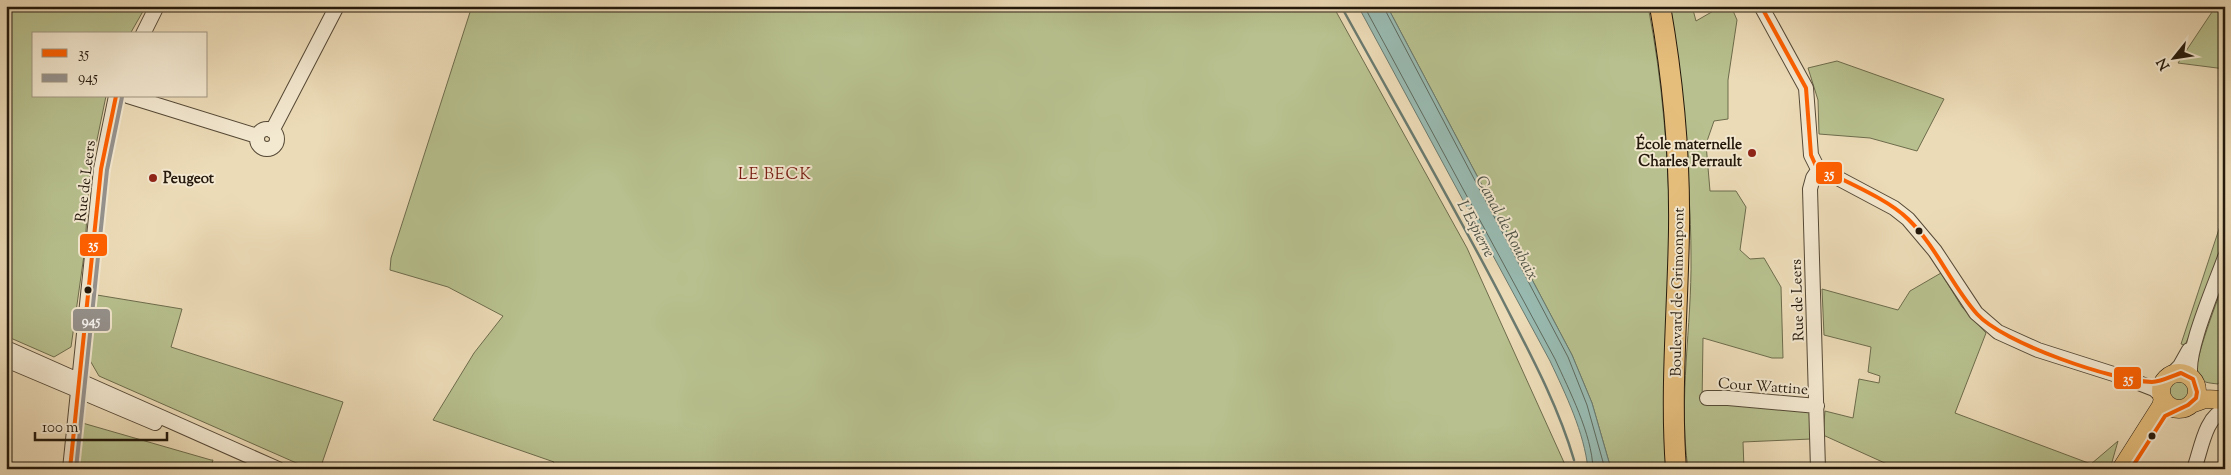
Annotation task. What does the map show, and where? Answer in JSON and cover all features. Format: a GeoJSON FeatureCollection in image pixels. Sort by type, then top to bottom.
{"type":"FeatureCollection","features":[{"type":"Feature","properties":{"kind":"highway","name":"Boulevard de Grimonpont"},"geometry":{"type":"LineString","coordinates":[[1660,6],[1675,115],[1679,198],[1674,404],[1676,469]]}},
{"type":"Feature","properties":{"kind":"main road"},"geometry":{"type":"LineString","coordinates":[[2173,402],[2162,386],[2169,376],[2181,373],[2202,388],[2225,391]]}},
{"type":"Feature","properties":{"kind":"main road"},"geometry":{"type":"LineString","coordinates":[[2121,469],[2162,406],[2196,394],[2193,380]]}},
{"type":"Feature","properties":{"kind":"main road"},"geometry":{"type":"LineString","coordinates":[[2173,402],[2205,399],[2225,400]]}},
{"type":"Feature","properties":{"kind":"main road"},"geometry":{"type":"LineString","coordinates":[[2131,469],[2173,402]]}},
{"type":"Feature","properties":{"kind":"street"},"geometry":{"type":"LineString","coordinates":[[144,32],[158,6]]}},
{"type":"Feature","properties":{"kind":"street"},"geometry":{"type":"LineString","coordinates":[[134,98],[257,136],[259,146],[268,149],[274,146],[277,140],[272,131],[337,6]]}},
{"type":"Feature","properties":{"kind":"street"},"geometry":{"type":"LineString","coordinates":[[1761,6],[1806,88],[1812,158],[1819,169],[1851,184],[1908,219],[1931,245],[1976,313],[1998,332],[2038,350],[2126,378],[2154,389],[2173,402]]}},
{"type":"Feature","properties":{"kind":"street","name":"Rue de Leers"},"geometry":{"type":"LineString","coordinates":[[70,469],[101,169],[116,98]]}},
{"type":"Feature","properties":{"kind":"street","name":"Rue de Leers"},"geometry":{"type":"LineString","coordinates":[[1818,469],[1810,189],[1812,178],[1819,169]]}},
{"type":"Feature","properties":{"kind":"street"},"geometry":{"type":"LineString","coordinates":[[2193,380],[2190,365],[2198,334],[2225,257]]}},
{"type":"Feature","properties":{"kind":"street"},"geometry":{"type":"LineString","coordinates":[[2126,378],[2154,382],[2169,376],[2180,366],[2198,334]]}},
{"type":"Feature","properties":{"kind":"street"},"geometry":{"type":"LineString","coordinates":[[6,348],[79,385],[266,466],[278,469]]}},
{"type":"Feature","properties":{"kind":"street"},"geometry":{"type":"LineString","coordinates":[[6,360],[79,385]]}},
{"type":"Feature","properties":{"kind":"street","name":"Cour Wattine"},"geometry":{"type":"LineString","coordinates":[[1707,398],[1728,398],[1817,406]]}},
{"type":"Feature","properties":{"kind":"street"},"geometry":{"type":"LineString","coordinates":[[2194,469],[2214,415],[2225,410]]}},
{"type":"Feature","properties":{"kind":"green space"},"geometry":{"type":"Polygon","coordinates":[[[6,6],[146,6],[131,32],[32,32],[32,98],[106,98],[89,179],[85,248],[71,347],[54,357],[6,336],[6,6]]]}},
{"type":"Feature","properties":{"kind":"green space"},"geometry":{"type":"Polygon","coordinates":[[[472,6],[1333,6],[1467,248],[1567,469],[550,469],[554,462],[433,420],[474,353],[503,316],[448,287],[390,270],[391,258],[472,6]]]}},
{"type":"Feature","properties":{"kind":"green space"},"geometry":{"type":"Polygon","coordinates":[[[1387,6],[1648,6],[1658,63],[1668,179],[1670,295],[1668,469],[1611,469],[1592,403],[1572,355],[1387,6]]]}},
{"type":"Feature","properties":{"kind":"green space"},"geometry":{"type":"Polygon","coordinates":[[[1666,6],[1692,6],[1696,21],[1722,6],[1731,6],[1737,20],[1728,80],[1728,119],[1714,121],[1706,144],[1710,191],[1736,191],[1746,207],[1740,250],[1750,259],[1764,258],[1781,287],[1783,358],[1772,358],[1703,338],[1702,404],[1809,409],[1811,439],[1743,442],[1744,469],[1688,469],[1684,415],[1691,283],[1689,193],[1683,131],[1666,6]]]}},
{"type":"Feature","properties":{"kind":"green space"},"geometry":{"type":"Polygon","coordinates":[[[2216,6],[2225,6],[2225,69],[2178,63],[2216,6]]]}},
{"type":"Feature","properties":{"kind":"green space"},"geometry":{"type":"Polygon","coordinates":[[[1837,61],[1944,99],[1917,151],[1870,138],[1819,134],[1818,100],[1808,68],[1837,61]]]}},
{"type":"Feature","properties":{"kind":"green space"},"geometry":{"type":"Polygon","coordinates":[[[2225,211],[2225,238],[2205,302],[2185,345],[2181,344],[2225,211]]]}},
{"type":"Feature","properties":{"kind":"green space"},"geometry":{"type":"Polygon","coordinates":[[[1941,273],[1962,307],[1986,333],[1955,413],[2091,464],[2118,441],[2110,469],[1898,469],[1823,435],[1825,411],[1853,418],[1859,379],[1879,383],[1880,376],[1868,372],[1871,347],[1824,335],[1822,289],[1898,310],[1910,291],[1941,273]]]}},
{"type":"Feature","properties":{"kind":"green space"},"geometry":{"type":"Polygon","coordinates":[[[2225,279],[2225,381],[2220,381],[2218,384],[2201,380],[2197,375],[2197,368],[2202,344],[2225,279]]]}},
{"type":"Feature","properties":{"kind":"green space"},"geometry":{"type":"Polygon","coordinates":[[[97,295],[182,309],[171,347],[343,402],[320,469],[310,469],[99,376],[88,357],[97,295]]]}},
{"type":"Feature","properties":{"kind":"green space"},"geometry":{"type":"Polygon","coordinates":[[[2179,380],[2187,383],[2190,391],[2187,399],[2179,402],[2171,399],[2168,391],[2171,383],[2179,380]]]}},
{"type":"Feature","properties":{"kind":"green space"},"geometry":{"type":"Polygon","coordinates":[[[79,422],[213,460],[210,469],[75,469],[79,422]]]}},
{"type":"Feature","properties":{"kind":"water"},"geometry":{"type":"Polygon","coordinates":[[[1358,6],[1387,6],[1572,355],[1592,403],[1611,469],[1588,469],[1583,441],[1568,400],[1550,361],[1358,6]]]}},
{"type":"Feature","properties":{"kind":"waterway","name":"L'Espierre"},"geometry":{"type":"LineString","coordinates":[[1341,6],[1461,222],[1521,335],[1559,417],[1574,460]]}},
{"type":"Feature","properties":{"kind":"transit line","name":"35"},"geometry":{"type":"LineString","coordinates":[[1761,6],[1806,88],[1811,155],[1816,166],[1877,197],[1908,219],[1936,254],[1959,291],[1977,314],[1990,325],[2010,337],[2086,368],[2134,380],[2152,382],[2181,373],[2193,379],[2197,392],[2196,398],[2188,405],[2165,416],[2131,469]]}},
{"type":"Feature","properties":{"kind":"transit line","name":"35"},"geometry":{"type":"LineString","coordinates":[[70,469],[101,169],[116,98]]}},
{"type":"Feature","properties":{"kind":"transit line","name":"945"},"geometry":{"type":"LineString","coordinates":[[76,469],[107,170],[122,98]]}},
{"type":"Feature","properties":{"kind":"place","name":"École maternelle Charles Perrault"},"geometry":{"type":"Point","coordinates":[1752,153]}},
{"type":"Feature","properties":{"kind":"place","name":"Peugeot"},"geometry":{"type":"Point","coordinates":[153,178]}},
{"type":"Feature","properties":{"kind":"district","name":"LE BECK"},"geometry":{"type":"Point","coordinates":[775,173]}},
{"type":"Feature","properties":{"kind":"water label","name":"Canal de Roubaix"},"geometry":{"type":"Point","coordinates":[1508,227]}}]}
